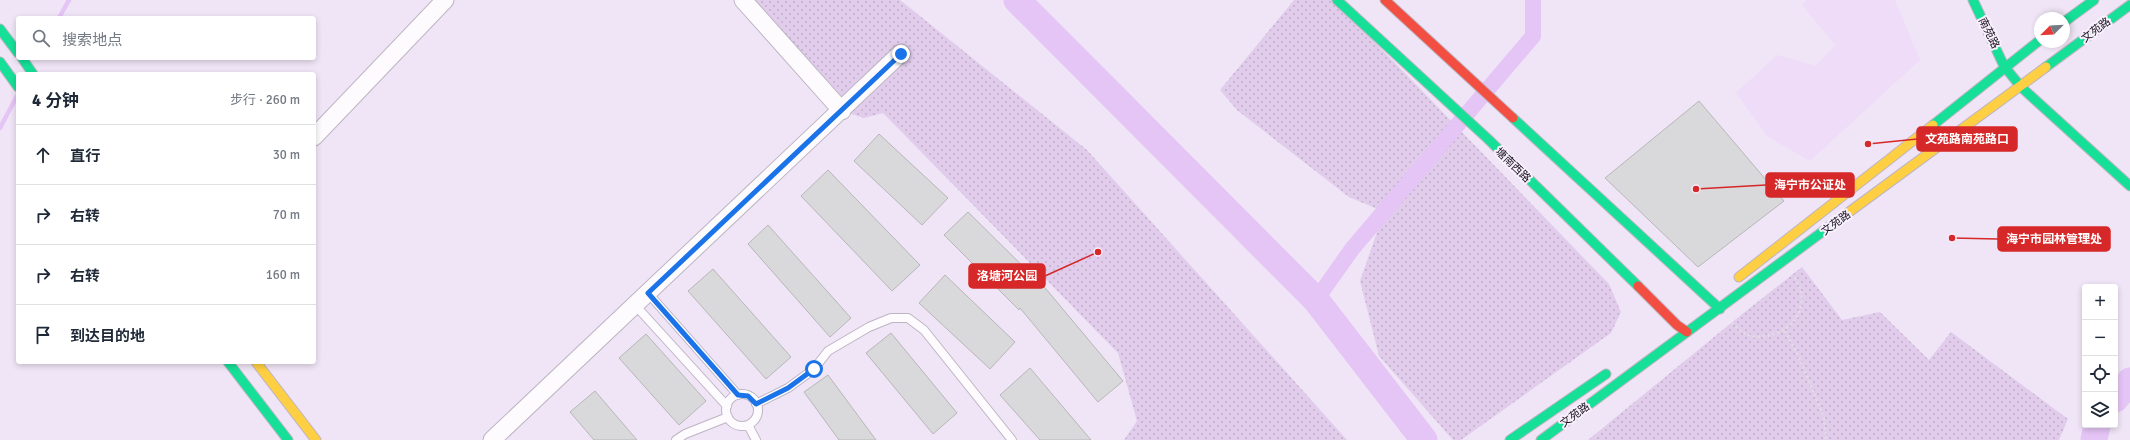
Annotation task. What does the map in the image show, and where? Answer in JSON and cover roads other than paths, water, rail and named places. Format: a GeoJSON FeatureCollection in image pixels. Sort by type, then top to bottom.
{"type":"FeatureCollection","features":[{"type":"Feature","properties":{"kind":"main road","name":"塘南西路"},"geometry":{"type":"LineString","coordinates":[[1337,0],[1488,139],[1677,325],[1687,332]]}},
{"type":"Feature","properties":{"kind":"main road"},"geometry":{"type":"LineString","coordinates":[[1385,0],[1720,308]]}},
{"type":"Feature","properties":{"kind":"main road","name":"南苑路"},"geometry":{"type":"LineString","coordinates":[[1973,0],[2004,66],[2021,87],[2130,186]]}},
{"type":"Feature","properties":{"kind":"main road"},"geometry":{"type":"LineString","coordinates":[[2070,18],[2094,0]]}},
{"type":"Feature","properties":{"kind":"main road","name":"文苑路"},"geometry":{"type":"LineString","coordinates":[[1541,440],[2021,87],[2130,5]]}},
{"type":"Feature","properties":{"kind":"main road"},"geometry":{"type":"LineString","coordinates":[[0,29],[16,50]]}},
{"type":"Feature","properties":{"kind":"main road","name":"文苑路"},"geometry":{"type":"LineString","coordinates":[[1728,285],[2004,66],[2034,44]]}},
{"type":"Feature","properties":{"kind":"main road"},"geometry":{"type":"LineString","coordinates":[[23,60],[32,72]]}},
{"type":"Feature","properties":{"kind":"main road"},"geometry":{"type":"LineString","coordinates":[[0,62],[16,84]]}},
{"type":"Feature","properties":{"kind":"main road"},"geometry":{"type":"LineString","coordinates":[[230,364],[288,440]]}},
{"type":"Feature","properties":{"kind":"main road"},"geometry":{"type":"LineString","coordinates":[[258,364],[316,440]]}},
{"type":"Feature","properties":{"kind":"main road","name":"文苑路"},"geometry":{"type":"LineString","coordinates":[[1510,440],[1613,369]]}},
{"type":"Feature","properties":{"kind":"street"},"geometry":{"type":"LineString","coordinates":[[316,135],[445,0]]}},
{"type":"Feature","properties":{"kind":"street"},"geometry":{"type":"LineString","coordinates":[[743,0],[842,111]]}},
{"type":"Feature","properties":{"kind":"street"},"geometry":{"type":"LineString","coordinates":[[492,440],[901,54]]}},
{"type":"Feature","properties":{"kind":"lane"},"geometry":{"type":"LineString","coordinates":[[648,293],[738,395]]}},
{"type":"Feature","properties":{"kind":"lane"},"geometry":{"type":"LineString","coordinates":[[635,306],[727,406],[730,421],[739,426],[748,425],[756,418],[758,408],[748,396],[738,395],[733,397],[727,406]]}},
{"type":"Feature","properties":{"kind":"lane"},"geometry":{"type":"LineString","coordinates":[[756,404],[788,388],[814,369],[828,351],[869,327],[891,318],[908,318],[924,330],[1012,440]]}},
{"type":"Feature","properties":{"kind":"lane"},"geometry":{"type":"LineString","coordinates":[[676,440],[684,434],[728,416]]}},
{"type":"Feature","properties":{"kind":"lane"},"geometry":{"type":"LineString","coordinates":[[748,425],[756,440]]}},
{"type":"Feature","properties":{"kind":"waterway"},"geometry":{"type":"LineString","coordinates":[[60,16],[69,0]]}},
{"type":"Feature","properties":{"kind":"waterway"},"geometry":{"type":"LineString","coordinates":[[1017,0],[1316,300],[1424,440]]}},
{"type":"Feature","properties":{"kind":"waterway"},"geometry":{"type":"LineString","coordinates":[[1316,300],[1352,249],[1533,36],[1533,0]]}},
{"type":"Feature","properties":{"kind":"waterway"},"geometry":{"type":"LineString","coordinates":[[0,128],[16,98]]}},
{"type":"Feature","properties":{"kind":"waterway"},"geometry":{"type":"LineString","coordinates":[[2118,395],[2130,381]]}},
{"type":"Feature","properties":{"kind":"waterway"},"geometry":{"type":"LineString","coordinates":[[2094,440],[2096,428]]}},
{"type":"Feature","properties":{"kind":"place","name":"文苑路南苑路口"},"geometry":{"type":"Point","coordinates":[1868,144]}},
{"type":"Feature","properties":{"kind":"place","name":"海宁市公证处"},"geometry":{"type":"Point","coordinates":[1696,189]}},
{"type":"Feature","properties":{"kind":"place","name":"海宁市园林管理处"},"geometry":{"type":"Point","coordinates":[1952,238]}},
{"type":"Feature","properties":{"kind":"place","name":"洛塘河公园"},"geometry":{"type":"Point","coordinates":[1098,252]}}]}
